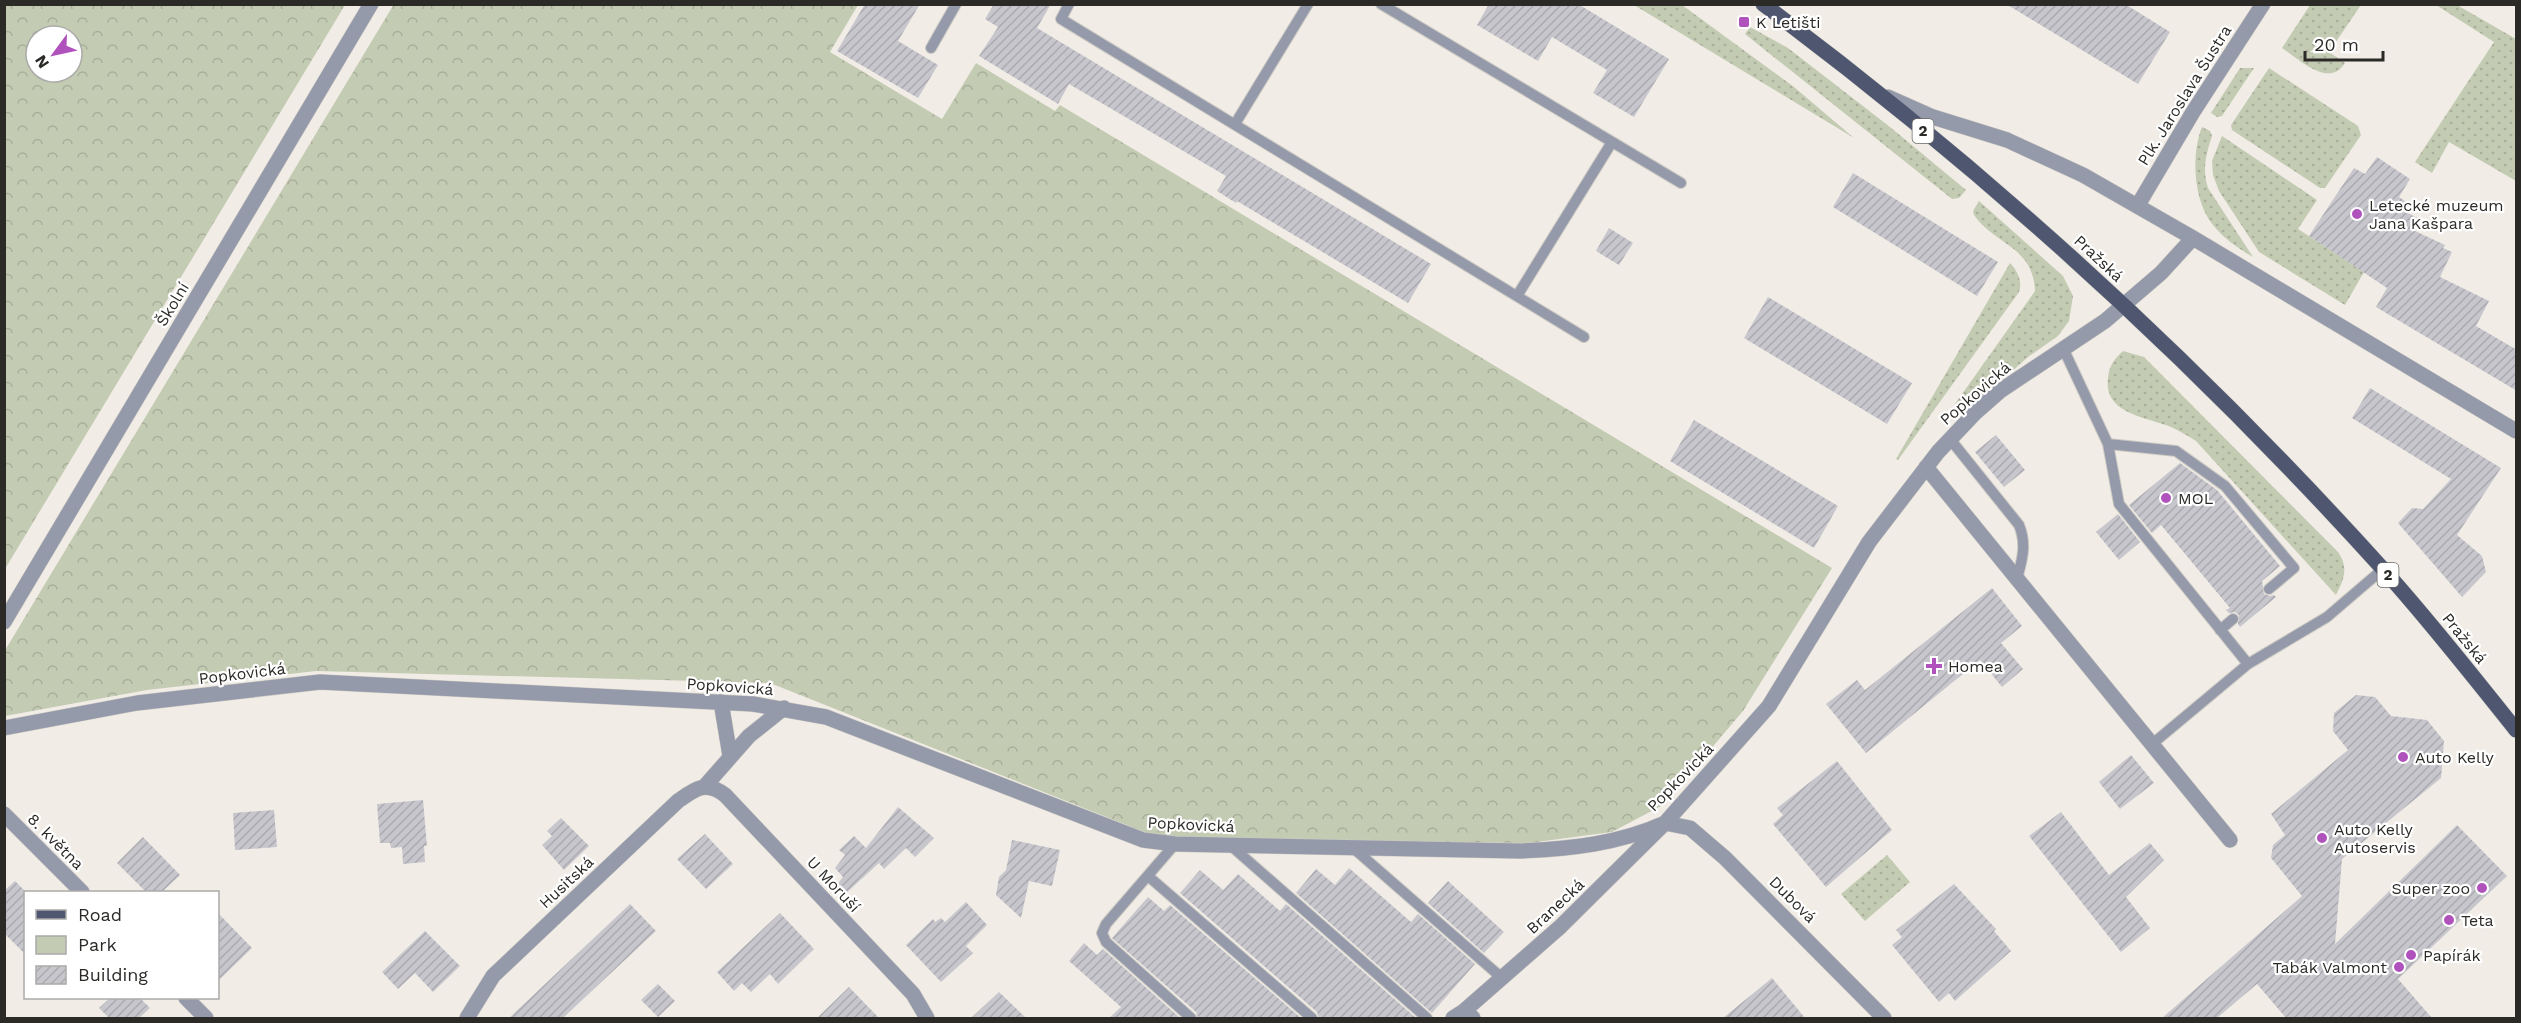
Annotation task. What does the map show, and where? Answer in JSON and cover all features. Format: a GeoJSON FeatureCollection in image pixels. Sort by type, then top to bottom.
{"type":"FeatureCollection","features":[{"type":"Feature","properties":{"kind":"main road","name":"Pražská"},"geometry":{"type":"LineString","coordinates":[[1763,4],[1993,188],[2124,306],[2302,483],[2384,569],[2517,730]]}},
{"type":"Feature","properties":{"kind":"street","name":"Školní"},"geometry":{"type":"LineString","coordinates":[[4,622],[371,4]]}},
{"type":"Feature","properties":{"kind":"street","name":"Plk. Jaroslava Šustra"},"geometry":{"type":"LineString","coordinates":[[2138,205],[2193,112],[2263,4]]}},
{"type":"Feature","properties":{"kind":"street"},"geometry":{"type":"LineString","coordinates":[[1862,81],[1913,110],[2007,140],[2046,156],[2138,205],[2517,431]]}},
{"type":"Feature","properties":{"kind":"street","name":"Popkovická"},"geometry":{"type":"LineString","coordinates":[[4,728],[137,703],[320,682],[721,702],[784,708],[826,717],[1143,840],[1175,844],[1519,851],[1573,848],[1617,841],[1642,834],[1665,823],[1776,696],[1869,542],[1950,439],[2000,391],[2106,321],[2161,273],[2193,238]]}},
{"type":"Feature","properties":{"kind":"street"},"geometry":{"type":"LineString","coordinates":[[1926,467],[2230,840]]}},
{"type":"Feature","properties":{"kind":"street"},"geometry":{"type":"LineString","coordinates":[[721,702],[730,756]]}},
{"type":"Feature","properties":{"kind":"street"},"geometry":{"type":"LineString","coordinates":[[705,786],[749,736],[784,708]]}},
{"type":"Feature","properties":{"kind":"street","name":"Husitská"},"geometry":{"type":"LineString","coordinates":[[467,1018],[493,976],[678,801],[692,791],[705,786]]}},
{"type":"Feature","properties":{"kind":"street","name":"U Moruší"},"geometry":{"type":"LineString","coordinates":[[705,786],[716,788],[725,795],[913,994],[927,1018]]}},
{"type":"Feature","properties":{"kind":"street","name":"8. května"},"geometry":{"type":"LineString","coordinates":[[4,814],[81,891]]}},
{"type":"Feature","properties":{"kind":"street","name":"Branecká"},"geometry":{"type":"LineString","coordinates":[[1463,1016],[1606,884],[1665,823]]}},
{"type":"Feature","properties":{"kind":"street","name":"Dubová"},"geometry":{"type":"LineString","coordinates":[[1665,823],[1690,828],[1725,858],[1884,1018]]}},
{"type":"Feature","properties":{"kind":"street"},"geometry":{"type":"LineString","coordinates":[[187,999],[206,1018]]}},
{"type":"Feature","properties":{"kind":"lane"},"geometry":{"type":"LineString","coordinates":[[931,48],[956,4]]}},
{"type":"Feature","properties":{"kind":"lane"},"geometry":{"type":"LineString","coordinates":[[1069,4],[1061,19],[1584,337]]}},
{"type":"Feature","properties":{"kind":"lane"},"geometry":{"type":"LineString","coordinates":[[1235,124],[1308,4]]}},
{"type":"Feature","properties":{"kind":"lane"},"geometry":{"type":"LineString","coordinates":[[1381,4],[1681,183]]}},
{"type":"Feature","properties":{"kind":"lane"},"geometry":{"type":"LineString","coordinates":[[1517,296],[1612,142]]}},
{"type":"Feature","properties":{"kind":"lane"},"geometry":{"type":"LineString","coordinates":[[2063,348],[2108,444],[2119,504],[2248,664]]}},
{"type":"Feature","properties":{"kind":"lane"},"geometry":{"type":"LineString","coordinates":[[1950,439],[2019,525],[2024,537],[2024,550],[2017,579]]}},
{"type":"Feature","properties":{"kind":"lane"},"geometry":{"type":"LineString","coordinates":[[2108,444],[2176,451],[2225,486],[2294,568],[2269,589]]}},
{"type":"Feature","properties":{"kind":"lane"},"geometry":{"type":"LineString","coordinates":[[2151,745],[2248,664],[2327,617],[2384,569]]}},
{"type":"Feature","properties":{"kind":"lane"},"geometry":{"type":"LineString","coordinates":[[2220,630],[2234,619]]}},
{"type":"Feature","properties":{"kind":"lane"},"geometry":{"type":"LineString","coordinates":[[1175,844],[1106,924],[1102,933],[1103,938],[1191,1018]]}},
{"type":"Feature","properties":{"kind":"lane"},"geometry":{"type":"LineString","coordinates":[[1229,844],[1427,1018]]}},
{"type":"Feature","properties":{"kind":"lane"},"geometry":{"type":"LineString","coordinates":[[1352,847],[1502,978]]}},
{"type":"Feature","properties":{"kind":"lane"},"geometry":{"type":"LineString","coordinates":[[1148,876],[1312,1018]]}},
{"type":"Feature","properties":{"kind":"green space"},"geometry":{"type":"Polygon","coordinates":[[[394,4],[858,5],[830,52],[942,119],[976,63],[1055,111],[1060,105],[1832,568],[1743,711],[1663,805],[1612,832],[1529,843],[1164,840],[770,683],[316,671],[147,690],[5,716],[4,652],[394,4]]]}},
{"type":"Feature","properties":{"kind":"green space"},"geometry":{"type":"Polygon","coordinates":[[[4,5],[345,5],[5,569],[4,5]]]}},
{"type":"Feature","properties":{"kind":"green space"},"geometry":{"type":"Polygon","coordinates":[[[1634,5],[1682,5],[1794,87],[1854,138],[1634,5]]]}},
{"type":"Feature","properties":{"kind":"green space"},"geometry":{"type":"Polygon","coordinates":[[[2310,5],[2361,5],[2329,52],[2345,63],[2331,73],[2323,73],[2314,69],[2282,48],[2310,5]]]}},
{"type":"Feature","properties":{"kind":"green space"},"geometry":{"type":"Polygon","coordinates":[[[2436,5],[2457,5],[2516,39],[2516,181],[2449,142],[2432,173],[2415,162],[2494,42],[2436,5]]]}},
{"type":"Feature","properties":{"kind":"green space"},"geometry":{"type":"Polygon","coordinates":[[[1750,27],[1788,48],[1890,127],[1966,190],[1959,198],[1952,199],[1745,34],[1750,27]]]}},
{"type":"Feature","properties":{"kind":"green space"},"geometry":{"type":"Polygon","coordinates":[[[2240,68],[2254,68],[2222,116],[2217,117],[2211,113],[2240,68]]]}},
{"type":"Feature","properties":{"kind":"green space"},"geometry":{"type":"Polygon","coordinates":[[[2269,68],[2358,126],[2361,135],[2325,188],[2320,188],[2232,130],[2231,125],[2269,68]]]}},
{"type":"Feature","properties":{"kind":"green space"},"geometry":{"type":"Polygon","coordinates":[[[2202,127],[2210,131],[2212,136],[2205,175],[2208,188],[2253,257],[2217,230],[2206,215],[2201,203],[2195,164],[2198,138],[2202,127]]]}},
{"type":"Feature","properties":{"kind":"green space"},"geometry":{"type":"Polygon","coordinates":[[[2222,136],[2317,200],[2298,229],[2364,272],[2345,305],[2259,252],[2219,191],[2213,175],[2212,161],[2222,136]]]}},
{"type":"Feature","properties":{"kind":"green space"},"geometry":{"type":"Polygon","coordinates":[[[1979,201],[2063,276],[2073,296],[2069,321],[2058,336],[2028,357],[1966,412],[1955,404],[2035,291],[2033,276],[2028,264],[2012,247],[1992,233],[1974,215],[1973,211],[1979,201]]]}},
{"type":"Feature","properties":{"kind":"green space"},"geometry":{"type":"Polygon","coordinates":[[[2010,263],[2019,276],[2019,292],[1898,460],[1896,459],[2010,263]]]}},
{"type":"Feature","properties":{"kind":"green space"},"geometry":{"type":"Polygon","coordinates":[[[2123,351],[2144,357],[2338,552],[2343,563],[2344,574],[2336,595],[2196,441],[2171,427],[2139,417],[2119,407],[2112,399],[2108,390],[2108,378],[2112,363],[2123,351]]]}},
{"type":"Feature","properties":{"kind":"green space"},"geometry":{"type":"Polygon","coordinates":[[[1887,855],[1910,882],[1865,921],[1841,894],[1887,855]]]}},
{"type":"Feature","properties":{"kind":"building"},"geometry":{"type":"Polygon","coordinates":[[[865,4],[920,4],[898,41],[938,65],[918,98],[837,51],[865,4]]]}},
{"type":"Feature","properties":{"kind":"building"},"geometry":{"type":"Polygon","coordinates":[[[994,4],[1051,4],[1037,28],[1431,264],[1408,303],[1217,191],[1226,176],[1069,84],[1058,104],[979,56],[998,27],[985,19],[994,4]]]}},
{"type":"Feature","properties":{"kind":"building"},"geometry":{"type":"Polygon","coordinates":[[[1489,4],[1578,4],[1669,59],[1634,117],[1593,93],[1607,70],[1552,37],[1538,61],[1477,25],[1489,4]]]}},
{"type":"Feature","properties":{"kind":"building"},"geometry":{"type":"Polygon","coordinates":[[[2006,4],[2125,4],[2170,32],[2138,84],[2006,4]]]}},
{"type":"Feature","properties":{"kind":"building"},"geometry":{"type":"Polygon","coordinates":[[[2377,157],[2410,179],[2399,197],[2409,204],[2404,211],[2421,220],[2415,231],[2445,245],[2443,248],[2452,252],[2440,277],[2489,301],[2476,326],[2517,350],[2517,391],[2376,307],[2387,288],[2309,236],[2354,168],[2365,174],[2377,157]]]}},
{"type":"Feature","properties":{"kind":"building"},"geometry":{"type":"Polygon","coordinates":[[[1853,173],[1998,262],[1977,296],[1833,207],[1853,173]]]}},
{"type":"Feature","properties":{"kind":"building"},"geometry":{"type":"Polygon","coordinates":[[[1609,228],[1633,243],[1619,265],[1596,251],[1609,228]]]}},
{"type":"Feature","properties":{"kind":"building"},"geometry":{"type":"Polygon","coordinates":[[[1768,297],[1912,383],[1887,424],[1744,338],[1768,297]]]}},
{"type":"Feature","properties":{"kind":"building"},"geometry":{"type":"Polygon","coordinates":[[[2370,388],[2501,468],[2457,535],[2482,556],[2486,572],[2462,597],[2398,523],[2412,508],[2423,509],[2451,479],[2352,418],[2370,388]]]}},
{"type":"Feature","properties":{"kind":"building"},"geometry":{"type":"Polygon","coordinates":[[[1694,420],[1838,506],[1814,548],[1670,461],[1694,420]]]}},
{"type":"Feature","properties":{"kind":"building"},"geometry":{"type":"Polygon","coordinates":[[[1996,435],[2025,470],[2004,487],[1975,452],[1996,435]]]}},
{"type":"Feature","properties":{"kind":"building"},"geometry":{"type":"Polygon","coordinates":[[[2180,463],[2217,490],[2280,566],[2262,581],[2264,594],[2276,597],[2240,627],[2239,615],[2226,610],[2230,608],[2161,525],[2152,533],[2129,505],[2180,463]]]}},
{"type":"Feature","properties":{"kind":"building"},"geometry":{"type":"Polygon","coordinates":[[[2118,514],[2140,542],[2119,560],[2096,532],[2118,514]]]}},
{"type":"Feature","properties":{"kind":"building","name":"Homea"},"geometry":{"type":"Polygon","coordinates":[[[1992,588],[2022,626],[2001,643],[2023,669],[2002,687],[1980,660],[1866,753],[1826,704],[1857,680],[1865,690],[1992,588]]]}},
{"type":"Feature","properties":{"kind":"building"},"geometry":{"type":"Polygon","coordinates":[[[2356,695],[2375,697],[2391,716],[2427,720],[2444,741],[2441,778],[2342,859],[2335,944],[2457,825],[2507,876],[2398,979],[2432,1018],[2286,1018],[2257,984],[2217,1018],[2162,1018],[2302,896],[2271,858],[2273,845],[2285,835],[2271,814],[2348,750],[2333,731],[2334,713],[2356,695]]]}},
{"type":"Feature","properties":{"kind":"building"},"geometry":{"type":"Polygon","coordinates":[[[2131,755],[2154,783],[2120,809],[2099,782],[2131,755]]]}},
{"type":"Feature","properties":{"kind":"building"},"geometry":{"type":"Polygon","coordinates":[[[1837,761],[1892,830],[1826,887],[1773,824],[1783,815],[1777,808],[1837,761]]]}},
{"type":"Feature","properties":{"kind":"building"},"geometry":{"type":"Polygon","coordinates":[[[423,800],[427,846],[424,846],[425,862],[403,864],[402,847],[391,848],[390,843],[380,843],[377,804],[423,800]]]}},
{"type":"Feature","properties":{"kind":"building"},"geometry":{"type":"Polygon","coordinates":[[[898,807],[934,838],[915,857],[906,848],[884,869],[879,863],[844,895],[835,887],[843,877],[835,868],[845,855],[839,850],[854,836],[866,848],[898,807]]]}},
{"type":"Feature","properties":{"kind":"building"},"geometry":{"type":"Polygon","coordinates":[[[274,810],[277,847],[235,850],[233,813],[274,810]]]}},
{"type":"Feature","properties":{"kind":"building"},"geometry":{"type":"Polygon","coordinates":[[[2061,812],[2109,875],[2150,843],[2164,860],[2126,897],[2150,928],[2121,952],[2029,836],[2061,812]]]}},
{"type":"Feature","properties":{"kind":"building"},"geometry":{"type":"Polygon","coordinates":[[[561,818],[589,846],[564,870],[542,845],[552,836],[547,831],[561,818]]]}},
{"type":"Feature","properties":{"kind":"building"},"geometry":{"type":"Polygon","coordinates":[[[705,834],[733,864],[706,889],[677,859],[705,834]]]}},
{"type":"Feature","properties":{"kind":"building"},"geometry":{"type":"Polygon","coordinates":[[[143,837],[180,875],[163,891],[145,891],[117,863],[143,837]]]}},
{"type":"Feature","properties":{"kind":"building"},"geometry":{"type":"Polygon","coordinates":[[[1012,840],[1060,850],[1052,886],[1029,881],[1021,918],[996,895],[999,877],[1006,870],[1012,840]]]}},
{"type":"Feature","properties":{"kind":"building"},"geometry":{"type":"Polygon","coordinates":[[[1349,868],[1411,922],[1418,914],[1475,964],[1432,1013],[1296,893],[1316,869],[1335,885],[1349,868]]]}},
{"type":"Feature","properties":{"kind":"building"},"geometry":{"type":"Polygon","coordinates":[[[1200,870],[1223,890],[1238,874],[1280,911],[1286,904],[1416,1018],[1319,1018],[1317,1012],[1180,893],[1200,870]]]}},
{"type":"Feature","properties":{"kind":"building"},"geometry":{"type":"Polygon","coordinates":[[[15,881],[25,891],[24,953],[4,933],[4,891],[15,881]]]}},
{"type":"Feature","properties":{"kind":"building"},"geometry":{"type":"Polygon","coordinates":[[[1448,881],[1504,932],[1484,953],[1428,903],[1448,881]]]}},
{"type":"Feature","properties":{"kind":"building"},"geometry":{"type":"Polygon","coordinates":[[[1954,884],[1996,929],[1994,931],[2011,951],[1955,1001],[1949,993],[1939,1002],[1892,945],[1902,937],[1896,930],[1954,884]]]}},
{"type":"Feature","properties":{"kind":"building"},"geometry":{"type":"Polygon","coordinates":[[[1148,897],[1164,911],[1170,905],[1301,1018],[1198,1018],[1196,1012],[1112,938],[1148,897]]]}},
{"type":"Feature","properties":{"kind":"building"},"geometry":{"type":"Polygon","coordinates":[[[966,902],[987,925],[966,946],[973,953],[941,982],[906,945],[933,919],[935,922],[941,918],[945,922],[966,902]]]}},
{"type":"Feature","properties":{"kind":"building"},"geometry":{"type":"Polygon","coordinates":[[[630,904],[656,931],[563,1018],[509,1018],[630,904]]]}},
{"type":"Feature","properties":{"kind":"building"},"geometry":{"type":"Polygon","coordinates":[[[780,913],[814,949],[778,984],[770,974],[751,992],[742,983],[734,991],[717,972],[780,913]]]}},
{"type":"Feature","properties":{"kind":"building"},"geometry":{"type":"Polygon","coordinates":[[[219,914],[252,948],[219,980],[219,914]]]}},
{"type":"Feature","properties":{"kind":"building"},"geometry":{"type":"Polygon","coordinates":[[[425,931],[460,966],[433,992],[415,973],[398,989],[382,972],[425,931]]]}},
{"type":"Feature","properties":{"kind":"building"},"geometry":{"type":"Polygon","coordinates":[[[1084,943],[1097,955],[1103,949],[1180,1018],[1109,1018],[1121,1007],[1069,961],[1084,943]]]}},
{"type":"Feature","properties":{"kind":"building"},"geometry":{"type":"Polygon","coordinates":[[[1772,978],[1805,1018],[1723,1018],[1772,978]]]}},
{"type":"Feature","properties":{"kind":"building"},"geometry":{"type":"Polygon","coordinates":[[[658,984],[675,1001],[658,1017],[641,1000],[658,984]]]}},
{"type":"Feature","properties":{"kind":"building"},"geometry":{"type":"Polygon","coordinates":[[[849,987],[879,1018],[817,1018],[849,987]]]}},
{"type":"Feature","properties":{"kind":"building"},"geometry":{"type":"Polygon","coordinates":[[[999,992],[1026,1018],[971,1018],[999,992]]]}},
{"type":"Feature","properties":{"kind":"building"},"geometry":{"type":"Polygon","coordinates":[[[109,999],[141,999],[150,1008],[139,1018],[109,1018],[99,1008],[109,999]]]}},
{"type":"Feature","properties":{"kind":"place","name":"K Letišti"},"geometry":{"type":"Point","coordinates":[1744,22]}},
{"type":"Feature","properties":{"kind":"place","name":"Letecké muzeum Jana Kašpara"},"geometry":{"type":"Point","coordinates":[2357,214]}},
{"type":"Feature","properties":{"kind":"place","name":"MOL"},"geometry":{"type":"Point","coordinates":[2166,498]}},
{"type":"Feature","properties":{"kind":"place","name":"Homea"},"geometry":{"type":"Point","coordinates":[1934,666]}},
{"type":"Feature","properties":{"kind":"place","name":"Auto Kelly"},"geometry":{"type":"Point","coordinates":[2403,757]}},
{"type":"Feature","properties":{"kind":"place","name":"Auto Kelly Autoservis"},"geometry":{"type":"Point","coordinates":[2322,838]}},
{"type":"Feature","properties":{"kind":"place","name":"Super zoo"},"geometry":{"type":"Point","coordinates":[2482,888]}},
{"type":"Feature","properties":{"kind":"place","name":"Teta"},"geometry":{"type":"Point","coordinates":[2449,920]}},
{"type":"Feature","properties":{"kind":"place","name":"Papírák"},"geometry":{"type":"Point","coordinates":[2411,955]}},
{"type":"Feature","properties":{"kind":"place","name":"Tabák Valmont"},"geometry":{"type":"Point","coordinates":[2399,967]}}]}
